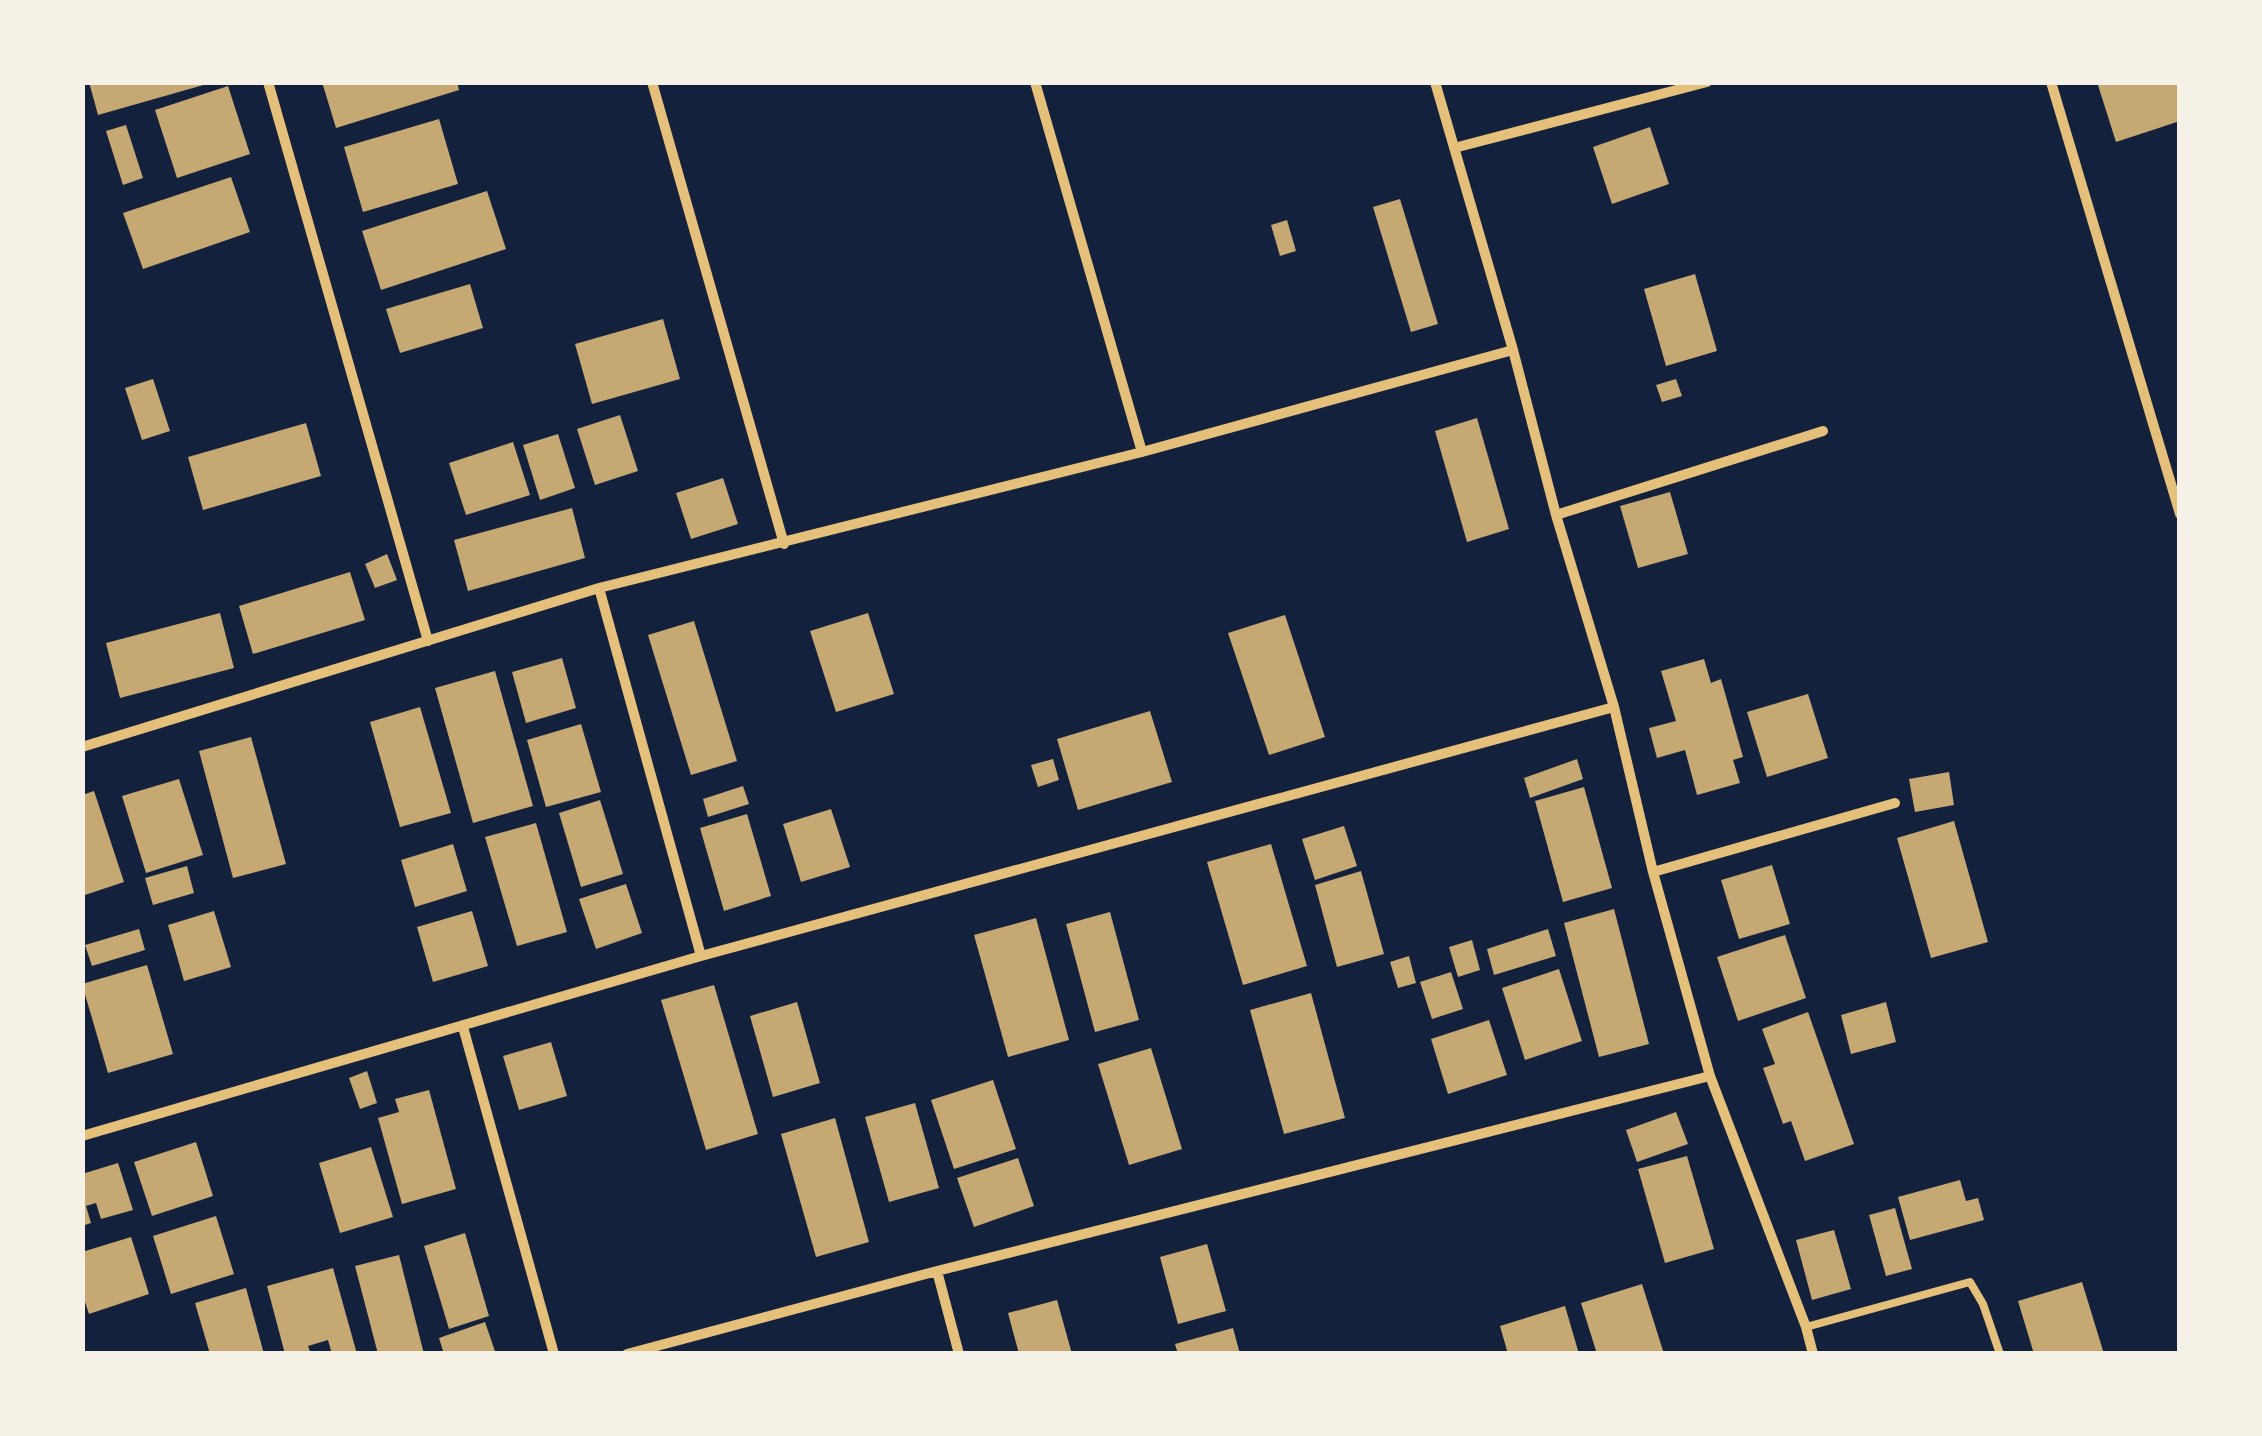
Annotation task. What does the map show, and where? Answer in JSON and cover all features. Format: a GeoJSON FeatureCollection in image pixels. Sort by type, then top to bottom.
{"type":"FeatureCollection","features":[{"type":"Feature","properties":{"kind":"street"},"geometry":{"type":"LineString","coordinates":[[268,82],[428,641]]}},
{"type":"Feature","properties":{"kind":"street"},"geometry":{"type":"LineString","coordinates":[[652,82],[784,544]]}},
{"type":"Feature","properties":{"kind":"street"},"geometry":{"type":"LineString","coordinates":[[1035,82],[1142,452]]}},
{"type":"Feature","properties":{"kind":"street"},"geometry":{"type":"LineString","coordinates":[[1435,82],[1614,707],[1653,872],[1710,1076],[1806,1326],[1813,1354]]}},
{"type":"Feature","properties":{"kind":"street"},"geometry":{"type":"LineString","coordinates":[[1454,148],[1707,82]]}},
{"type":"Feature","properties":{"kind":"street"},"geometry":{"type":"LineString","coordinates":[[2051,82],[2180,514]]}},
{"type":"Feature","properties":{"kind":"street"},"geometry":{"type":"LineString","coordinates":[[82,747],[599,588],[1142,452],[1513,350]]}},
{"type":"Feature","properties":{"kind":"street"},"geometry":{"type":"LineString","coordinates":[[1556,515],[1823,430]]}},
{"type":"Feature","properties":{"kind":"street"},"geometry":{"type":"LineString","coordinates":[[599,588],[701,956]]}},
{"type":"Feature","properties":{"kind":"street"},"geometry":{"type":"LineString","coordinates":[[82,1136],[701,956],[1614,707]]}},
{"type":"Feature","properties":{"kind":"street"},"geometry":{"type":"LineString","coordinates":[[1653,872],[1895,802]]}},
{"type":"Feature","properties":{"kind":"street"},"geometry":{"type":"LineString","coordinates":[[463,1027],[554,1354]]}},
{"type":"Feature","properties":{"kind":"street"},"geometry":{"type":"LineString","coordinates":[[627,1354],[937,1271],[1710,1076]]}},
{"type":"Feature","properties":{"kind":"street"},"geometry":{"type":"LineString","coordinates":[[937,1271],[959,1354]]}},
{"type":"Feature","properties":{"kind":"lane"},"geometry":{"type":"LineString","coordinates":[[1806,1326],[1970,1282],[1983,1304],[2000,1354]]}},
{"type":"Feature","properties":{"kind":"building"},"geometry":{"type":"Polygon","coordinates":[[[89,82],[207,82],[207,84],[98,115],[89,82]]]}},
{"type":"Feature","properties":{"kind":"building"},"geometry":{"type":"Polygon","coordinates":[[[322,82],[457,82],[459,90],[336,128],[322,82]]]}},
{"type":"Feature","properties":{"kind":"building"},"geometry":{"type":"Polygon","coordinates":[[[2097,82],[2180,82],[2180,121],[2116,142],[2097,82]]]}},
{"type":"Feature","properties":{"kind":"building"},"geometry":{"type":"Polygon","coordinates":[[[228,86],[250,154],[177,178],[155,110],[228,86]]]}},
{"type":"Feature","properties":{"kind":"building"},"geometry":{"type":"Polygon","coordinates":[[[439,119],[458,184],[363,212],[344,147],[439,119]]]}},
{"type":"Feature","properties":{"kind":"building"},"geometry":{"type":"Polygon","coordinates":[[[126,125],[143,178],[123,185],[106,131],[126,125]]]}},
{"type":"Feature","properties":{"kind":"building"},"geometry":{"type":"Polygon","coordinates":[[[1650,127],[1669,184],[1612,204],[1593,147],[1650,127]]]}},
{"type":"Feature","properties":{"kind":"building"},"geometry":{"type":"Polygon","coordinates":[[[231,177],[250,232],[143,269],[123,213],[231,177]]]}},
{"type":"Feature","properties":{"kind":"building"},"geometry":{"type":"Polygon","coordinates":[[[487,191],[506,249],[381,290],[362,231],[487,191]]]}},
{"type":"Feature","properties":{"kind":"building"},"geometry":{"type":"Polygon","coordinates":[[[1400,199],[1438,324],[1411,332],[1373,207],[1400,199]]]}},
{"type":"Feature","properties":{"kind":"building"},"geometry":{"type":"Polygon","coordinates":[[[1287,220],[1296,251],[1280,256],[1271,225],[1287,220]]]}},
{"type":"Feature","properties":{"kind":"building"},"geometry":{"type":"Polygon","coordinates":[[[1695,274],[1717,351],[1666,366],[1644,289],[1695,274]]]}},
{"type":"Feature","properties":{"kind":"building"},"geometry":{"type":"Polygon","coordinates":[[[470,284],[483,328],[400,353],[386,309],[470,284]]]}},
{"type":"Feature","properties":{"kind":"building"},"geometry":{"type":"Polygon","coordinates":[[[663,319],[680,379],[592,404],[575,344],[663,319]]]}},
{"type":"Feature","properties":{"kind":"building"},"geometry":{"type":"Polygon","coordinates":[[[153,379],[170,431],[142,440],[125,388],[153,379]]]}},
{"type":"Feature","properties":{"kind":"building"},"geometry":{"type":"Polygon","coordinates":[[[1676,379],[1682,396],[1662,402],[1656,385],[1676,379]]]}},
{"type":"Feature","properties":{"kind":"building"},"geometry":{"type":"Polygon","coordinates":[[[620,415],[638,471],[595,485],[577,429],[620,415]]]}},
{"type":"Feature","properties":{"kind":"building"},"geometry":{"type":"Polygon","coordinates":[[[1477,418],[1509,529],[1467,542],[1435,431],[1477,418]]]}},
{"type":"Feature","properties":{"kind":"building"},"geometry":{"type":"Polygon","coordinates":[[[306,423],[321,476],[203,510],[188,457],[306,423]]]}},
{"type":"Feature","properties":{"kind":"building"},"geometry":{"type":"Polygon","coordinates":[[[558,434],[575,488],[540,500],[523,445],[558,434]]]}},
{"type":"Feature","properties":{"kind":"building"},"geometry":{"type":"Polygon","coordinates":[[[513,442],[530,495],[466,515],[449,463],[513,442]]]}},
{"type":"Feature","properties":{"kind":"building"},"geometry":{"type":"Polygon","coordinates":[[[723,478],[738,524],[691,539],[676,493],[723,478]]]}},
{"type":"Feature","properties":{"kind":"building"},"geometry":{"type":"Polygon","coordinates":[[[1670,492],[1688,554],[1638,568],[1620,506],[1670,492]]]}},
{"type":"Feature","properties":{"kind":"building"},"geometry":{"type":"Polygon","coordinates":[[[572,508],[585,558],[468,591],[454,540],[572,508]]]}},
{"type":"Feature","properties":{"kind":"building"},"geometry":{"type":"Polygon","coordinates":[[[387,554],[397,580],[375,588],[365,564],[387,554]]]}},
{"type":"Feature","properties":{"kind":"building"},"geometry":{"type":"Polygon","coordinates":[[[350,572],[365,620],[253,654],[239,606],[350,572]]]}},
{"type":"Feature","properties":{"kind":"building"},"geometry":{"type":"Polygon","coordinates":[[[220,613],[234,668],[120,698],[106,643],[220,613]]]}},
{"type":"Feature","properties":{"kind":"building"},"geometry":{"type":"Polygon","coordinates":[[[868,613],[894,694],[836,712],[810,631],[868,613]]]}},
{"type":"Feature","properties":{"kind":"building"},"geometry":{"type":"Polygon","coordinates":[[[1285,615],[1325,737],[1269,755],[1228,633],[1285,615]]]}},
{"type":"Feature","properties":{"kind":"building"},"geometry":{"type":"Polygon","coordinates":[[[694,621],[737,761],[691,775],[648,635],[694,621]]]}},
{"type":"Feature","properties":{"kind":"building"},"geometry":{"type":"Polygon","coordinates":[[[562,658],[576,708],[526,723],[512,672],[562,658]]]}},
{"type":"Feature","properties":{"kind":"building"},"geometry":{"type":"Polygon","coordinates":[[[1704,659],[1711,683],[1721,679],[1743,757],[1733,760],[1740,783],[1697,795],[1685,750],[1657,758],[1649,728],[1676,721],[1661,671],[1704,659]]]}},
{"type":"Feature","properties":{"kind":"building"},"geometry":{"type":"Polygon","coordinates":[[[495,671],[533,806],[473,823],[435,688],[495,671]]]}},
{"type":"Feature","properties":{"kind":"building"},"geometry":{"type":"Polygon","coordinates":[[[1808,694],[1828,758],[1767,777],[1747,712],[1808,694]]]}},
{"type":"Feature","properties":{"kind":"building"},"geometry":{"type":"Polygon","coordinates":[[[420,707],[451,813],[400,827],[370,722],[420,707]]]}},
{"type":"Feature","properties":{"kind":"building"},"geometry":{"type":"Polygon","coordinates":[[[1150,711],[1172,782],[1078,810],[1057,739],[1150,711]]]}},
{"type":"Feature","properties":{"kind":"building"},"geometry":{"type":"Polygon","coordinates":[[[581,724],[601,792],[546,807],[527,740],[581,724]]]}},
{"type":"Feature","properties":{"kind":"building"},"geometry":{"type":"Polygon","coordinates":[[[251,737],[286,864],[233,878],[199,751],[251,737]]]}},
{"type":"Feature","properties":{"kind":"building"},"geometry":{"type":"Polygon","coordinates":[[[1053,759],[1059,780],[1038,787],[1031,765],[1053,759]]]}},
{"type":"Feature","properties":{"kind":"building"},"geometry":{"type":"Polygon","coordinates":[[[1577,759],[1583,779],[1530,798],[1524,778],[1577,759]]]}},
{"type":"Feature","properties":{"kind":"building"},"geometry":{"type":"Polygon","coordinates":[[[1949,772],[1954,805],[1915,812],[1909,779],[1949,772]]]}},
{"type":"Feature","properties":{"kind":"building"},"geometry":{"type":"Polygon","coordinates":[[[179,779],[203,855],[146,873],[122,796],[179,779]]]}},
{"type":"Feature","properties":{"kind":"building"},"geometry":{"type":"Polygon","coordinates":[[[743,786],[749,804],[708,817],[703,799],[743,786]]]}},
{"type":"Feature","properties":{"kind":"building"},"geometry":{"type":"Polygon","coordinates":[[[1584,787],[1612,888],[1563,902],[1535,801],[1584,787]]]}},
{"type":"Feature","properties":{"kind":"building"},"geometry":{"type":"Polygon","coordinates":[[[94,791],[124,882],[82,896],[82,795],[94,791]]]}},
{"type":"Feature","properties":{"kind":"building"},"geometry":{"type":"Polygon","coordinates":[[[600,800],[623,874],[581,887],[559,813],[600,800]]]}},
{"type":"Feature","properties":{"kind":"building"},"geometry":{"type":"Polygon","coordinates":[[[831,809],[850,867],[801,882],[783,824],[831,809]]]}},
{"type":"Feature","properties":{"kind":"building"},"geometry":{"type":"Polygon","coordinates":[[[747,814],[771,896],[724,911],[700,828],[747,814]]]}},
{"type":"Feature","properties":{"kind":"building"},"geometry":{"type":"Polygon","coordinates":[[[1954,821],[1988,942],[1931,958],[1897,838],[1954,821]]]}},
{"type":"Feature","properties":{"kind":"building"},"geometry":{"type":"Polygon","coordinates":[[[536,823],[567,932],[517,946],[485,837],[536,823]]]}},
{"type":"Feature","properties":{"kind":"building"},"geometry":{"type":"Polygon","coordinates":[[[1344,826],[1357,866],[1315,880],[1302,839],[1344,826]]]}},
{"type":"Feature","properties":{"kind":"building"},"geometry":{"type":"Polygon","coordinates":[[[453,844],[467,891],[415,907],[401,860],[453,844]]]}},
{"type":"Feature","properties":{"kind":"building"},"geometry":{"type":"Polygon","coordinates":[[[1271,844],[1307,966],[1243,985],[1207,862],[1271,844]]]}},
{"type":"Feature","properties":{"kind":"building"},"geometry":{"type":"Polygon","coordinates":[[[1772,865],[1790,924],[1739,939],[1721,880],[1772,865]]]}},
{"type":"Feature","properties":{"kind":"building"},"geometry":{"type":"Polygon","coordinates":[[[187,866],[194,893],[153,905],[145,878],[187,866]]]}},
{"type":"Feature","properties":{"kind":"building"},"geometry":{"type":"Polygon","coordinates":[[[1361,871],[1384,954],[1337,967],[1315,885],[1361,871]]]}},
{"type":"Feature","properties":{"kind":"building"},"geometry":{"type":"Polygon","coordinates":[[[626,884],[642,933],[596,949],[579,899],[626,884]]]}},
{"type":"Feature","properties":{"kind":"building"},"geometry":{"type":"Polygon","coordinates":[[[1614,909],[1649,1044],[1599,1057],[1564,923],[1614,909]]]}},
{"type":"Feature","properties":{"kind":"building"},"geometry":{"type":"Polygon","coordinates":[[[214,911],[231,967],[184,981],[168,925],[214,911]]]}},
{"type":"Feature","properties":{"kind":"building"},"geometry":{"type":"Polygon","coordinates":[[[472,911],[488,966],[433,982],[417,927],[472,911]]]}},
{"type":"Feature","properties":{"kind":"building"},"geometry":{"type":"Polygon","coordinates":[[[1110,912],[1139,1020],[1095,1032],[1066,924],[1110,912]]]}},
{"type":"Feature","properties":{"kind":"building"},"geometry":{"type":"Polygon","coordinates":[[[1036,918],[1069,1040],[1008,1057],[974,935],[1036,918]]]}},
{"type":"Feature","properties":{"kind":"building"},"geometry":{"type":"Polygon","coordinates":[[[139,929],[145,950],[92,966],[85,945],[139,929]]]}},
{"type":"Feature","properties":{"kind":"building"},"geometry":{"type":"Polygon","coordinates":[[[1548,929],[1556,956],[1494,975],[1487,949],[1548,929]]]}},
{"type":"Feature","properties":{"kind":"building"},"geometry":{"type":"Polygon","coordinates":[[[1785,935],[1806,998],[1738,1021],[1717,957],[1785,935]]]}},
{"type":"Feature","properties":{"kind":"building"},"geometry":{"type":"Polygon","coordinates":[[[1472,940],[1480,970],[1458,977],[1449,947],[1472,940]]]}},
{"type":"Feature","properties":{"kind":"building"},"geometry":{"type":"Polygon","coordinates":[[[1409,956],[1416,983],[1398,988],[1390,962],[1409,956]]]}},
{"type":"Feature","properties":{"kind":"building"},"geometry":{"type":"Polygon","coordinates":[[[147,965],[173,1054],[108,1073],[82,984],[147,965]]]}},
{"type":"Feature","properties":{"kind":"building"},"geometry":{"type":"Polygon","coordinates":[[[1559,969],[1582,1041],[1525,1060],[1502,988],[1559,969]]]}},
{"type":"Feature","properties":{"kind":"building"},"geometry":{"type":"Polygon","coordinates":[[[1451,972],[1463,1009],[1432,1019],[1420,982],[1451,972]]]}},
{"type":"Feature","properties":{"kind":"building"},"geometry":{"type":"Polygon","coordinates":[[[714,985],[758,1134],[706,1150],[661,1000],[714,985]]]}},
{"type":"Feature","properties":{"kind":"building"},"geometry":{"type":"Polygon","coordinates":[[[1311,993],[1345,1118],[1284,1134],[1250,1010],[1311,993]]]}},
{"type":"Feature","properties":{"kind":"building"},"geometry":{"type":"Polygon","coordinates":[[[797,1002],[820,1083],[773,1097],[750,1016],[797,1002]]]}},
{"type":"Feature","properties":{"kind":"building"},"geometry":{"type":"Polygon","coordinates":[[[1886,1002],[1896,1042],[1851,1054],[1841,1015],[1886,1002]]]}},
{"type":"Feature","properties":{"kind":"building"},"geometry":{"type":"Polygon","coordinates":[[[1808,1012],[1854,1144],[1805,1161],[1791,1121],[1783,1124],[1763,1068],[1775,1064],[1762,1029],[1808,1012]]]}},
{"type":"Feature","properties":{"kind":"building"},"geometry":{"type":"Polygon","coordinates":[[[1489,1020],[1507,1075],[1448,1094],[1431,1039],[1489,1020]]]}},
{"type":"Feature","properties":{"kind":"building"},"geometry":{"type":"Polygon","coordinates":[[[551,1042],[567,1096],[519,1110],[503,1056],[551,1042]]]}},
{"type":"Feature","properties":{"kind":"building"},"geometry":{"type":"Polygon","coordinates":[[[1151,1048],[1182,1149],[1129,1165],[1098,1064],[1151,1048]]]}},
{"type":"Feature","properties":{"kind":"building"},"geometry":{"type":"Polygon","coordinates":[[[367,1071],[377,1103],[360,1109],[349,1078],[367,1071]]]}},
{"type":"Feature","properties":{"kind":"building"},"geometry":{"type":"Polygon","coordinates":[[[993,1080],[1016,1149],[954,1169],[931,1100],[993,1080]]]}},
{"type":"Feature","properties":{"kind":"building"},"geometry":{"type":"Polygon","coordinates":[[[429,1090],[456,1189],[402,1204],[378,1118],[399,1112],[395,1099],[429,1090]]]}},
{"type":"Feature","properties":{"kind":"building"},"geometry":{"type":"Polygon","coordinates":[[[915,1103],[939,1188],[889,1202],[865,1117],[915,1103]]]}},
{"type":"Feature","properties":{"kind":"building"},"geometry":{"type":"Polygon","coordinates":[[[1676,1112],[1688,1144],[1637,1162],[1626,1130],[1676,1112]]]}},
{"type":"Feature","properties":{"kind":"building"},"geometry":{"type":"Polygon","coordinates":[[[835,1118],[869,1242],[816,1257],[781,1134],[835,1118]]]}},
{"type":"Feature","properties":{"kind":"building"},"geometry":{"type":"Polygon","coordinates":[[[196,1142],[213,1196],[152,1216],[134,1162],[196,1142]]]}},
{"type":"Feature","properties":{"kind":"building"},"geometry":{"type":"Polygon","coordinates":[[[371,1147],[393,1217],[340,1233],[319,1163],[371,1147]]]}},
{"type":"Feature","properties":{"kind":"building"},"geometry":{"type":"Polygon","coordinates":[[[1687,1156],[1714,1249],[1665,1263],[1638,1169],[1687,1156]]]}},
{"type":"Feature","properties":{"kind":"building"},"geometry":{"type":"Polygon","coordinates":[[[1018,1158],[1034,1206],[974,1227],[957,1178],[1018,1158]]]}},
{"type":"Feature","properties":{"kind":"building"},"geometry":{"type":"Polygon","coordinates":[[[118,1163],[133,1210],[101,1219],[96,1203],[86,1206],[91,1223],[82,1226],[82,1174],[118,1163]]]}},
{"type":"Feature","properties":{"kind":"building"},"geometry":{"type":"Polygon","coordinates":[[[1960,1180],[1966,1201],[1978,1198],[1984,1220],[1910,1240],[1898,1197],[1960,1180]]]}},
{"type":"Feature","properties":{"kind":"building"},"geometry":{"type":"Polygon","coordinates":[[[1895,1208],[1912,1269],[1886,1276],[1869,1215],[1895,1208]]]}},
{"type":"Feature","properties":{"kind":"building"},"geometry":{"type":"Polygon","coordinates":[[[216,1216],[234,1274],[171,1294],[153,1236],[216,1216]]]}},
{"type":"Feature","properties":{"kind":"building"},"geometry":{"type":"Polygon","coordinates":[[[1834,1230],[1851,1289],[1812,1300],[1796,1240],[1834,1230]]]}},
{"type":"Feature","properties":{"kind":"building"},"geometry":{"type":"Polygon","coordinates":[[[465,1233],[489,1316],[449,1329],[424,1246],[465,1233]]]}},
{"type":"Feature","properties":{"kind":"building"},"geometry":{"type":"Polygon","coordinates":[[[131,1237],[149,1294],[89,1314],[82,1293],[82,1252],[131,1237]]]}},
{"type":"Feature","properties":{"kind":"building"},"geometry":{"type":"Polygon","coordinates":[[[1207,1244],[1226,1311],[1178,1324],[1160,1257],[1207,1244]]]}},
{"type":"Feature","properties":{"kind":"building"},"geometry":{"type":"Polygon","coordinates":[[[399,1255],[424,1354],[378,1354],[355,1266],[399,1255]]]}},
{"type":"Feature","properties":{"kind":"building"},"geometry":{"type":"Polygon","coordinates":[[[333,1268],[357,1354],[332,1354],[328,1340],[308,1346],[311,1354],[285,1354],[267,1286],[333,1268]]]}},
{"type":"Feature","properties":{"kind":"building"},"geometry":{"type":"Polygon","coordinates":[[[2082,1282],[2104,1354],[2034,1354],[2018,1301],[2082,1282]]]}},
{"type":"Feature","properties":{"kind":"building"},"geometry":{"type":"Polygon","coordinates":[[[1642,1284],[1664,1354],[1597,1354],[1581,1303],[1642,1284]]]}},
{"type":"Feature","properties":{"kind":"building"},"geometry":{"type":"Polygon","coordinates":[[[246,1288],[264,1354],[210,1354],[195,1303],[246,1288]]]}},
{"type":"Feature","properties":{"kind":"building"},"geometry":{"type":"Polygon","coordinates":[[[1057,1300],[1072,1354],[1019,1354],[1008,1313],[1057,1300]]]}},
{"type":"Feature","properties":{"kind":"building"},"geometry":{"type":"Polygon","coordinates":[[[1565,1306],[1579,1354],[1508,1354],[1500,1326],[1565,1306]]]}},
{"type":"Feature","properties":{"kind":"building"},"geometry":{"type":"Polygon","coordinates":[[[485,1322],[496,1354],[444,1354],[439,1338],[485,1322]]]}},
{"type":"Feature","properties":{"kind":"building"},"geometry":{"type":"Polygon","coordinates":[[[1233,1328],[1240,1354],[1178,1354],[1175,1344],[1233,1328]]]}}]}
